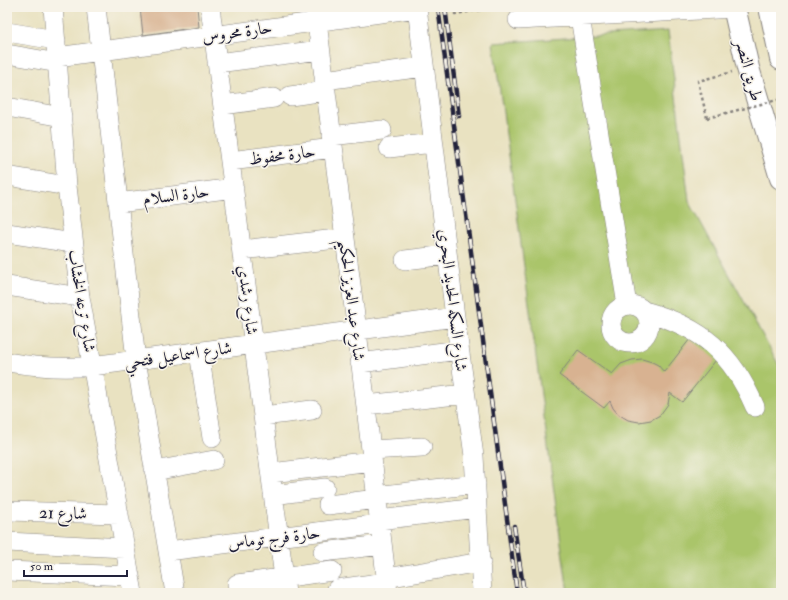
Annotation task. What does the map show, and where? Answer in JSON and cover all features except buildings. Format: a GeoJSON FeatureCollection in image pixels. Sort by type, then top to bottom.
{"type":"FeatureCollection","features":[{"type":"Feature","properties":{"kind":"highway","name":"طريق النصر"},"geometry":{"type":"LineString","coordinates":[[734,7],[748,68],[781,178]]}},
{"type":"Feature","properties":{"kind":"highway","name":"طريق النصر"},"geometry":{"type":"LineString","coordinates":[[770,7],[781,59]]}},
{"type":"Feature","properties":{"kind":"street","name":"شارع ترعه الخشاب"},"geometry":{"type":"LineString","coordinates":[[53,7],[67,186],[80,297],[131,584]]}},
{"type":"Feature","properties":{"kind":"street"},"geometry":{"type":"LineString","coordinates":[[96,7],[136,360],[175,593]]}},
{"type":"Feature","properties":{"kind":"street","name":"شارع رشدي"},"geometry":{"type":"LineString","coordinates":[[210,7],[285,585]]}},
{"type":"Feature","properties":{"kind":"street","name":"حارة محروس"},"geometry":{"type":"LineString","coordinates":[[57,53],[100,51],[214,35],[316,14],[417,7]]}},
{"type":"Feature","properties":{"kind":"street","name":"شارع السكه الحديد البحري"},"geometry":{"type":"LineString","coordinates":[[417,7],[459,350],[474,456],[482,593]]}},
{"type":"Feature","properties":{"kind":"street"},"geometry":{"type":"LineString","coordinates":[[518,20],[576,14],[734,7]]}},
{"type":"Feature","properties":{"kind":"street","name":"شارع عبد العزيز الحكيم"},"geometry":{"type":"LineString","coordinates":[[316,14],[357,331],[387,584]]}},
{"type":"Feature","properties":{"kind":"street"},"geometry":{"type":"LineString","coordinates":[[576,14],[627,305]]}},
{"type":"Feature","properties":{"kind":"street"},"geometry":{"type":"LineString","coordinates":[[7,32],[57,53]]}},
{"type":"Feature","properties":{"kind":"street"},"geometry":{"type":"LineString","coordinates":[[218,62],[320,50]]}},
{"type":"Feature","properties":{"kind":"street"},"geometry":{"type":"LineString","coordinates":[[7,54],[57,53]]}},
{"type":"Feature","properties":{"kind":"street"},"geometry":{"type":"LineString","coordinates":[[223,105],[282,97],[325,86],[424,67]]}},
{"type":"Feature","properties":{"kind":"street"},"geometry":{"type":"LineString","coordinates":[[7,107],[62,117]]}},
{"type":"Feature","properties":{"kind":"street","name":"حارة محفوظ"},"geometry":{"type":"LineString","coordinates":[[230,161],[332,142],[382,130]]}},
{"type":"Feature","properties":{"kind":"street"},"geometry":{"type":"LineString","coordinates":[[389,148],[433,143]]}},
{"type":"Feature","properties":{"kind":"street"},"geometry":{"type":"LineString","coordinates":[[7,176],[67,186]]}},
{"type":"Feature","properties":{"kind":"street","name":"حارة السلام"},"geometry":{"type":"LineString","coordinates":[[118,202],[234,188]]}},
{"type":"Feature","properties":{"kind":"street"},"geometry":{"type":"LineString","coordinates":[[7,233],[73,243]]}},
{"type":"Feature","properties":{"kind":"street"},"geometry":{"type":"LineString","coordinates":[[242,250],[345,238]]}},
{"type":"Feature","properties":{"kind":"street"},"geometry":{"type":"LineString","coordinates":[[405,260],[447,255]]}},
{"type":"Feature","properties":{"kind":"street"},"geometry":{"type":"LineString","coordinates":[[7,286],[80,297]]}},
{"type":"Feature","properties":{"kind":"street"},"geometry":{"type":"LineString","coordinates":[[644,311],[648,319],[648,328],[644,336],[637,341],[628,342],[619,339],[613,333],[611,324],[613,315],[618,308],[627,305],[636,306],[644,311],[665,317],[686,326],[710,342],[735,368],[747,387],[756,407]]}},
{"type":"Feature","properties":{"kind":"street","name":"شارع اسماعيل فتحي"},"geometry":{"type":"LineString","coordinates":[[7,362],[36,367],[54,368],[92,366],[455,317]]}},
{"type":"Feature","properties":{"kind":"street"},"geometry":{"type":"LineString","coordinates":[[360,363],[459,350]]}},
{"type":"Feature","properties":{"kind":"street"},"geometry":{"type":"LineString","coordinates":[[199,352],[212,438]]}},
{"type":"Feature","properties":{"kind":"street"},"geometry":{"type":"LineString","coordinates":[[366,405],[465,394]]}},
{"type":"Feature","properties":{"kind":"street"},"geometry":{"type":"LineString","coordinates":[[263,416],[312,410]]}},
{"type":"Feature","properties":{"kind":"street"},"geometry":{"type":"LineString","coordinates":[[270,473],[422,447]]}},
{"type":"Feature","properties":{"kind":"street"},"geometry":{"type":"LineString","coordinates":[[154,471],[214,460]]}},
{"type":"Feature","properties":{"kind":"street"},"geometry":{"type":"LineString","coordinates":[[273,495],[376,498],[476,484]]}},
{"type":"Feature","properties":{"kind":"street","name":"حارة فرج توماس"},"geometry":{"type":"LineString","coordinates":[[168,552],[279,538],[477,508]]}},
{"type":"Feature","properties":{"kind":"street","name":"شارع 21"},"geometry":{"type":"LineString","coordinates":[[7,511],[119,514]]}},
{"type":"Feature","properties":{"kind":"street"},"geometry":{"type":"LineString","coordinates":[[7,542],[125,548]]}},
{"type":"Feature","properties":{"kind":"street"},"geometry":{"type":"LineString","coordinates":[[323,552],[382,546]]}},
{"type":"Feature","properties":{"kind":"street"},"geometry":{"type":"LineString","coordinates":[[236,584],[285,585],[335,580],[387,584],[481,562]]}},
{"type":"Feature","properties":{"kind":"street"},"geometry":{"type":"LineString","coordinates":[[7,571],[131,584]]}},
{"type":"Feature","properties":{"kind":"path"},"geometry":{"type":"LineString","coordinates":[[454,7],[455,14],[499,7],[505,8],[518,20]]}},
{"type":"Feature","properties":{"kind":"path"},"geometry":{"type":"LineString","coordinates":[[748,68],[698,81],[707,118],[781,99]]}},
{"type":"Feature","properties":{"kind":"green space"},"geometry":{"type":"Polygon","coordinates":[[[668,31],[689,201],[781,369],[781,593],[568,593],[493,43],[668,31]]]}},
{"type":"Feature","properties":{"kind":"railway"},"geometry":{"type":"LineString","coordinates":[[438,7],[517,593]]}},
{"type":"Feature","properties":{"kind":"railway"},"geometry":{"type":"LineString","coordinates":[[445,7],[459,116]]}},
{"type":"Feature","properties":{"kind":"railway"},"geometry":{"type":"LineString","coordinates":[[514,526],[524,593]]}}]}
